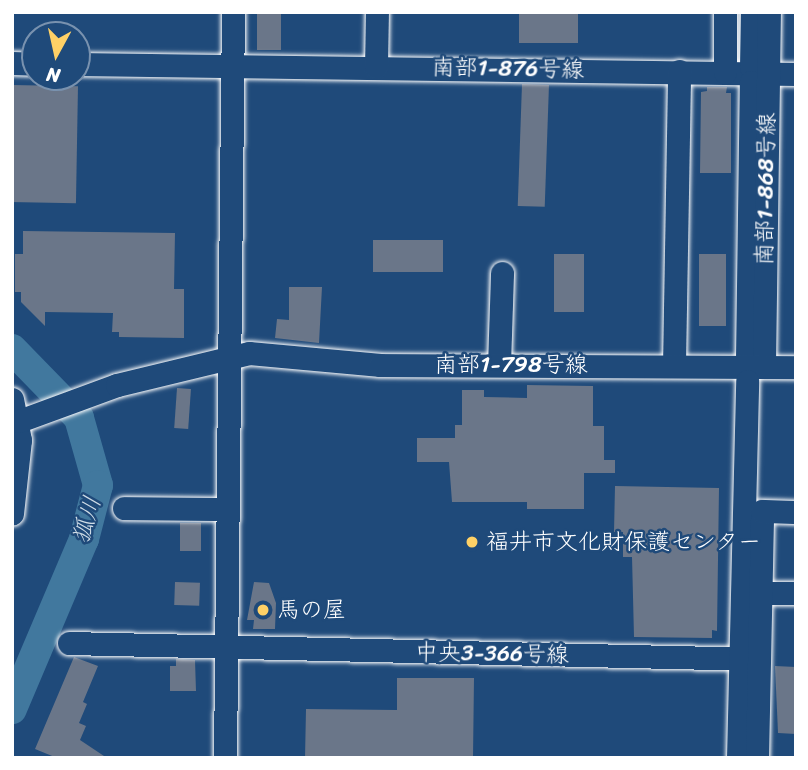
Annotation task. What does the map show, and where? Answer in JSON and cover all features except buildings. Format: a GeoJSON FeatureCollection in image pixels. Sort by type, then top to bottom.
{"type":"FeatureCollection","features":[{"type":"Feature","properties":{"kind":"street"},"geometry":{"type":"LineString","coordinates":[[225,758],[233,12]]}},
{"type":"Feature","properties":{"kind":"street"},"geometry":{"type":"LineString","coordinates":[[376,67],[377,12]]}},
{"type":"Feature","properties":{"kind":"street"},"geometry":{"type":"LineString","coordinates":[[725,12],[725,72]]}},
{"type":"Feature","properties":{"kind":"street"},"geometry":{"type":"LineString","coordinates":[[752,12],[757,74]]}},
{"type":"Feature","properties":{"kind":"street","name":"南部1-868号線"},"geometry":{"type":"LineString","coordinates":[[756,362],[757,74],[769,12]]}},
{"type":"Feature","properties":{"kind":"street","name":"南部1-876号線"},"geometry":{"type":"LineString","coordinates":[[91,64],[796,74]]}},
{"type":"Feature","properties":{"kind":"street"},"geometry":{"type":"LineString","coordinates":[[674,365],[679,71]]}},
{"type":"Feature","properties":{"kind":"street"},"geometry":{"type":"LineString","coordinates":[[499,365],[502,273]]}},
{"type":"Feature","properties":{"kind":"street","name":"南部1-798号線"},"geometry":{"type":"LineString","coordinates":[[19,421],[139,379],[249,353],[380,365],[674,365],[756,362],[796,367]]}},
{"type":"Feature","properties":{"kind":"street"},"geometry":{"type":"LineString","coordinates":[[747,382],[749,658],[757,758]]}},
{"type":"Feature","properties":{"kind":"street"},"geometry":{"type":"LineString","coordinates":[[12,399],[19,421],[12,514]]}},
{"type":"Feature","properties":{"kind":"street"},"geometry":{"type":"LineString","coordinates":[[124,508],[227,509]]}},
{"type":"Feature","properties":{"kind":"street"},"geometry":{"type":"LineString","coordinates":[[738,758],[749,658],[760,593],[762,512],[796,512]]}},
{"type":"Feature","properties":{"kind":"street"},"geometry":{"type":"LineString","coordinates":[[760,593],[796,593]]}},
{"type":"Feature","properties":{"kind":"street","name":"中央3-366号線"},"geometry":{"type":"LineString","coordinates":[[69,643],[749,658]]}},
{"type":"Feature","properties":{"kind":"waterway","name":"狐川"},"geometry":{"type":"LineString","coordinates":[[12,349],[79,418],[98,485],[84,539],[12,709]]}},
{"type":"Feature","properties":{"kind":"place","name":"福井市文化財保護センター"},"geometry":{"type":"Point","coordinates":[472,542]}},
{"type":"Feature","properties":{"kind":"place","name":"馬の屋"},"geometry":{"type":"Point","coordinates":[263,610]}}]}
